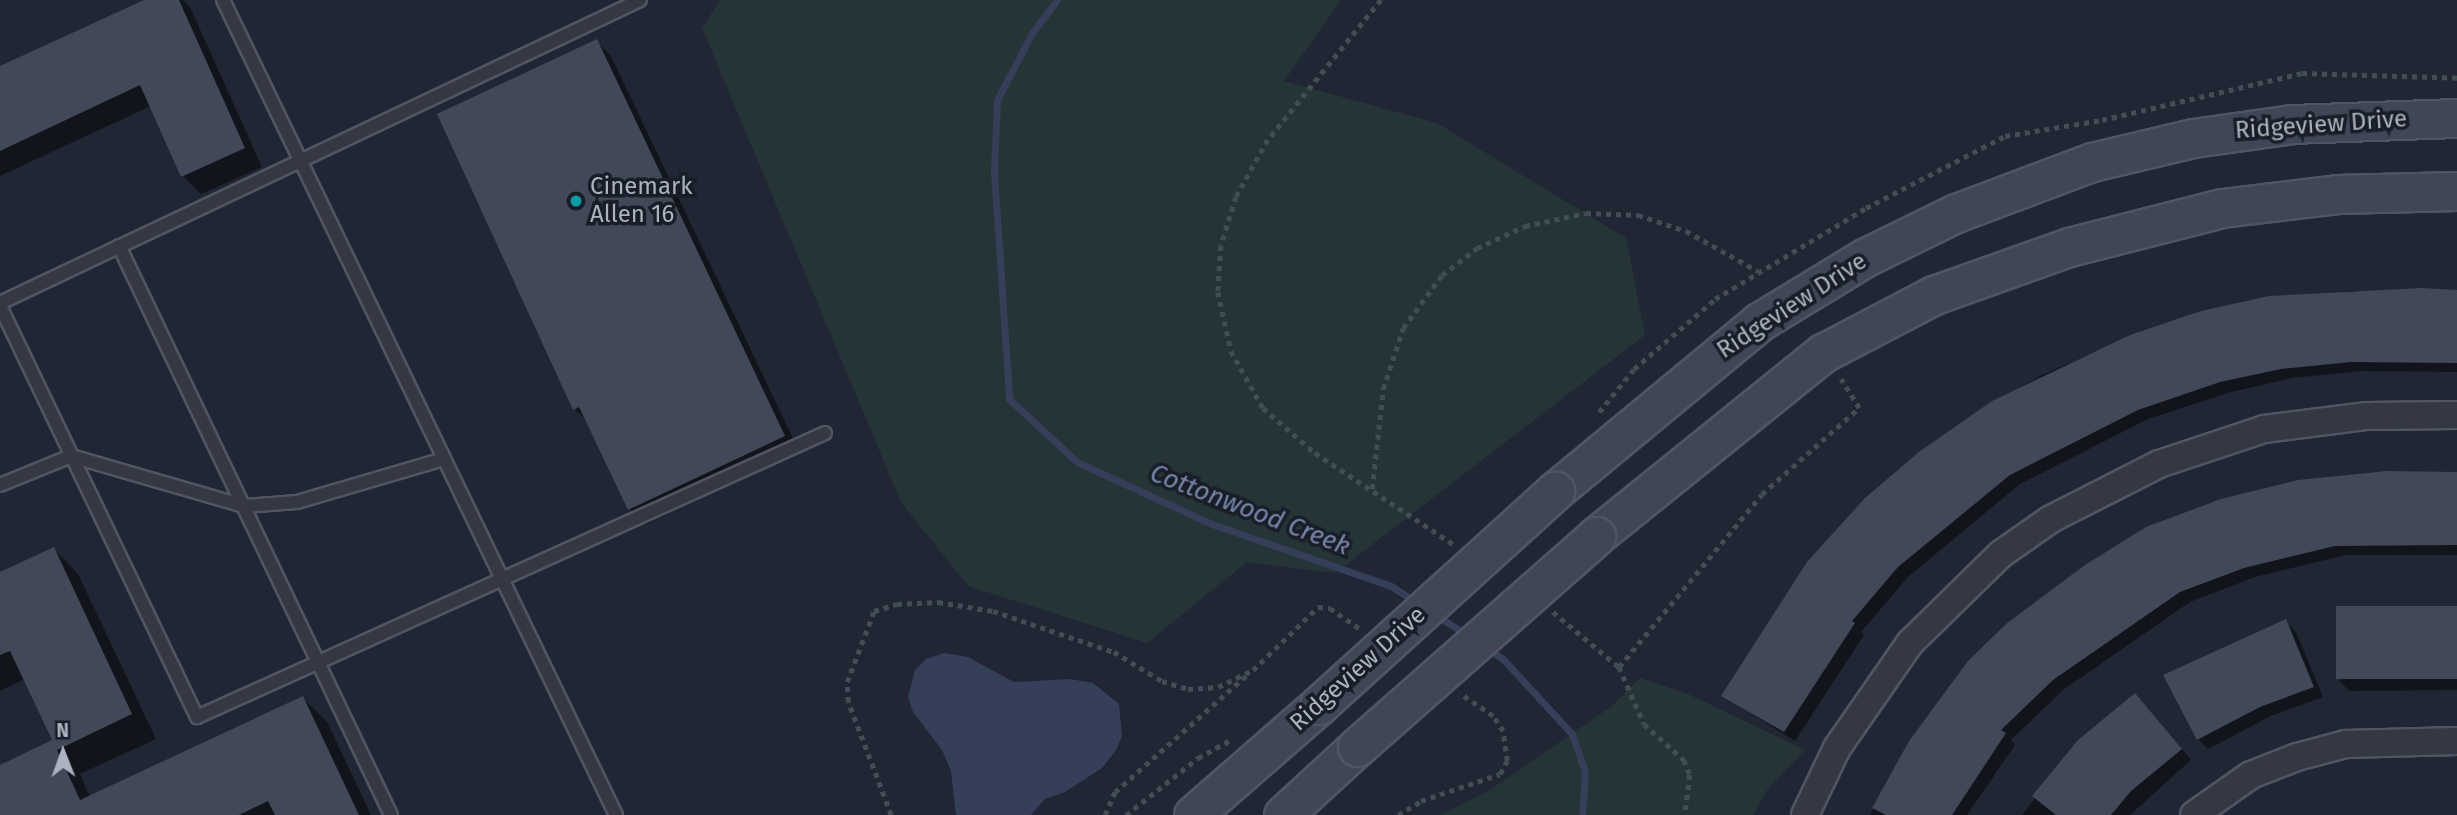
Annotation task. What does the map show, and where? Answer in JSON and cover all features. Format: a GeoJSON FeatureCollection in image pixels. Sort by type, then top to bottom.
{"type":"FeatureCollection","features":[{"type":"Feature","properties":{"kind":"main road","name":"Ridgeview Drive"},"geometry":{"type":"LineString","coordinates":[[1193,815],[1555,491],[1759,322],[1866,257],[1956,213],[2092,162],[2193,138],[2292,124],[2457,118]]}},
{"type":"Feature","properties":{"kind":"main road"},"geometry":{"type":"LineString","coordinates":[[1283,815],[1596,536],[1823,352],[1934,295],[2069,247],[2222,208],[2337,194],[2457,191]]}},
{"type":"Feature","properties":{"kind":"street"},"geometry":{"type":"LineString","coordinates":[[1805,815],[1838,748],[1910,643],[2001,554],[2051,519],[2159,464],[2264,429],[2367,416],[2457,415]]}},
{"type":"Feature","properties":{"kind":"street"},"geometry":{"type":"LineString","coordinates":[[2194,815],[2251,775],[2297,757],[2346,744],[2457,741]]}},
{"type":"Feature","properties":{"kind":"lane"},"geometry":{"type":"LineString","coordinates":[[223,0],[304,159],[501,580],[616,815]]}},
{"type":"Feature","properties":{"kind":"lane"},"geometry":{"type":"LineString","coordinates":[[640,0],[0,304],[197,717],[825,433]]}},
{"type":"Feature","properties":{"kind":"lane"},"geometry":{"type":"LineString","coordinates":[[119,246],[390,815]]}},
{"type":"Feature","properties":{"kind":"lane"},"geometry":{"type":"LineString","coordinates":[[0,485],[71,456],[244,506],[297,502],[444,459]]}},
{"type":"Feature","properties":{"kind":"path"},"geometry":{"type":"LineString","coordinates":[[1381,0],[1268,140],[1236,197],[1222,246],[1218,292],[1231,351],[1263,408],[1315,453],[1461,550]]}},
{"type":"Feature","properties":{"kind":"path"},"geometry":{"type":"LineString","coordinates":[[1372,489],[1383,389],[1403,328],[1442,275],[1477,248],[1538,223],[1586,214],[1638,215],[1686,231],[1758,271]]}},
{"type":"Feature","properties":{"kind":"path"},"geometry":{"type":"LineString","coordinates":[[1619,667],[1762,494],[1859,408],[1841,379]]}},
{"type":"Feature","properties":{"kind":"path"},"geometry":{"type":"LineString","coordinates":[[891,815],[848,702],[847,682],[874,611],[897,604],[938,602],[993,611],[1114,652],[1188,690],[1230,681]]}},
{"type":"Feature","properties":{"kind":"path"},"geometry":{"type":"LineString","coordinates":[[1550,610],[1619,667],[1644,724],[1684,760],[1690,775],[1685,815]]}},
{"type":"Feature","properties":{"kind":"path"},"geometry":{"type":"LineString","coordinates":[[1105,815],[1115,792],[1253,670]]}},
{"type":"Feature","properties":{"kind":"path"},"geometry":{"type":"LineString","coordinates":[[1126,815],[1198,758],[1242,733]]}},
{"type":"Feature","properties":{"kind":"shaded area"},"geometry":{"type":"Polygon","coordinates":[[[720,0],[1341,0],[1284,81],[1437,123],[1626,238],[1645,335],[1335,573],[1247,562],[1147,643],[968,586],[901,502],[702,28],[720,0]]]}},
{"type":"Feature","properties":{"kind":"shaded area"},"geometry":{"type":"Polygon","coordinates":[[[1640,678],[1688,694],[1805,750],[1769,787],[1753,815],[1440,815],[1490,790],[1612,706],[1640,678]]]}},
{"type":"Feature","properties":{"kind":"water"},"geometry":{"type":"Polygon","coordinates":[[[944,653],[968,657],[1014,682],[1070,679],[1093,683],[1119,704],[1122,736],[1116,750],[1102,768],[1065,792],[1045,799],[1031,815],[956,815],[951,771],[942,750],[913,712],[908,697],[915,670],[926,659],[944,653]]]}},
{"type":"Feature","properties":{"kind":"building"},"geometry":{"type":"Polygon","coordinates":[[[144,0],[179,0],[245,148],[181,177],[140,85],[0,151],[0,66],[144,0]]]}},
{"type":"Feature","properties":{"kind":"building","name":"Cinemark Allen 16"},"geometry":{"type":"Polygon","coordinates":[[[597,39],[785,436],[628,510],[579,407],[573,410],[437,114],[597,39]]]}},
{"type":"Feature","properties":{"kind":"building"},"geometry":{"type":"Polygon","coordinates":[[[2421,288],[2457,290],[2457,363],[2351,362],[2281,369],[2220,382],[2138,410],[2010,475],[1898,567],[1852,621],[1855,623],[1784,732],[1721,696],[1807,562],[1865,498],[1919,452],[1992,401],[2130,335],[2201,311],[2269,296],[2421,288]]]}},
{"type":"Feature","properties":{"kind":"building"},"geometry":{"type":"Polygon","coordinates":[[[2387,471],[2457,472],[2457,545],[2335,546],[2244,568],[2180,592],[2053,680],[2001,730],[2006,733],[1952,815],[1886,815],[1872,808],[1909,741],[1968,661],[2006,624],[2085,565],[2146,527],[2221,499],[2298,480],[2387,471]]]}},
{"type":"Feature","properties":{"kind":"building"},"geometry":{"type":"Polygon","coordinates":[[[54,547],[132,714],[57,750],[80,800],[303,696],[359,815],[275,815],[268,801],[239,815],[0,815],[0,765],[52,740],[10,651],[0,655],[0,572],[54,547]]]}},
{"type":"Feature","properties":{"kind":"building"},"geometry":{"type":"Polygon","coordinates":[[[2336,606],[2457,606],[2457,679],[2336,679],[2336,606]]]}},
{"type":"Feature","properties":{"kind":"building"},"geometry":{"type":"Polygon","coordinates":[[[2286,619],[2314,687],[2260,707],[2197,740],[2163,675],[2286,619]]]}},
{"type":"Feature","properties":{"kind":"building"},"geometry":{"type":"Polygon","coordinates":[[[2135,693],[2182,749],[2131,791],[2111,815],[2056,815],[2032,796],[2078,740],[2135,693]]]}},
{"type":"Feature","properties":{"kind":"waterway","name":"Cottonwood Creek"},"geometry":{"type":"LineString","coordinates":[[1057,0],[1032,33],[997,100],[994,171],[1009,399],[1077,462],[1212,524],[1391,586],[1417,603]]}},
{"type":"Feature","properties":{"kind":"waterway","name":"Cottonwood Creek"},"geometry":{"type":"LineString","coordinates":[[1436,615],[1467,635]]}},
{"type":"Feature","properties":{"kind":"waterway","name":"Cottonwood Creek"},"geometry":{"type":"LineString","coordinates":[[1485,647],[1503,659],[1572,734],[1585,771],[1582,815]]}},
{"type":"Feature","properties":{"kind":"place","name":"Cinemark Allen 16"},"geometry":{"type":"Point","coordinates":[576,201]}}]}
